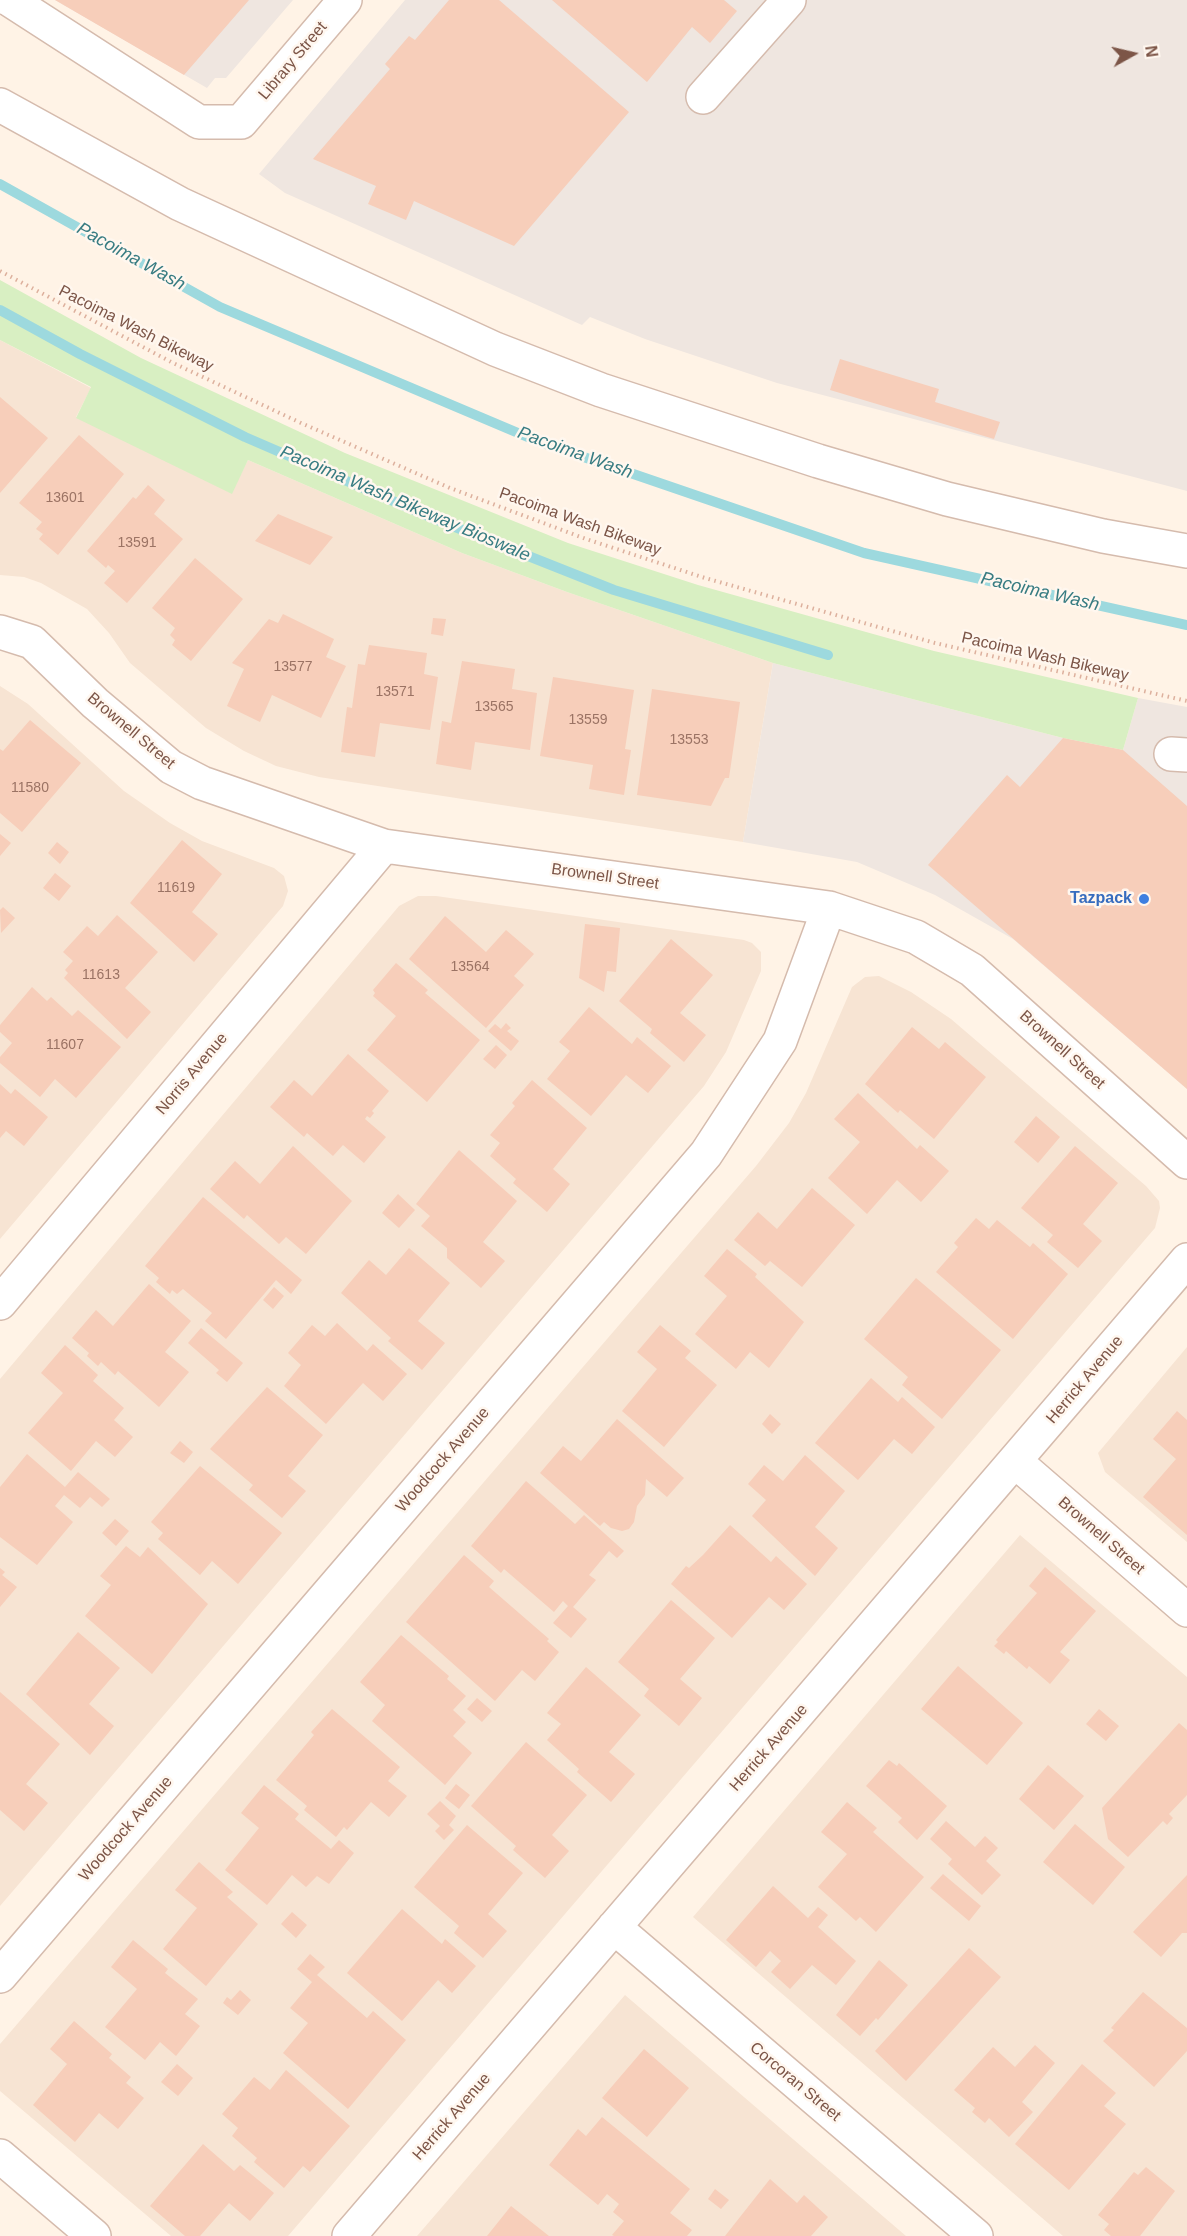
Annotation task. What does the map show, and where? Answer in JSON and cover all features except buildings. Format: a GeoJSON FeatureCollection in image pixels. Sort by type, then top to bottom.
{"type":"FeatureCollection","features":[{"type":"Feature","properties":{"kind":"street","name":"Library Street"},"geometry":{"type":"LineString","coordinates":[[10,0],[199,122],[241,122],[345,0]]}},
{"type":"Feature","properties":{"kind":"street"},"geometry":{"type":"LineString","coordinates":[[703,97],[789,0]]}},
{"type":"Feature","properties":{"kind":"street"},"geometry":{"type":"LineString","coordinates":[[0,105],[180,204],[495,349],[601,390],[947,499],[1103,536],[1187,551]]}},
{"type":"Feature","properties":{"kind":"street","name":"Brownell Street"},"geometry":{"type":"LineString","coordinates":[[0,632],[32,642],[95,703],[171,767],[202,783],[384,846],[829,908],[916,937],[972,970],[1187,1162]]}},
{"type":"Feature","properties":{"kind":"street","name":"Norris Avenue"},"geometry":{"type":"LineString","coordinates":[[0,1303],[384,846]]}},
{"type":"Feature","properties":{"kind":"street","name":"Woodcock Avenue"},"geometry":{"type":"LineString","coordinates":[[0,1976],[706,1154],[780,1041],[829,908]]}},
{"type":"Feature","properties":{"kind":"street","name":"Herrick Avenue"},"geometry":{"type":"LineString","coordinates":[[349,2236],[1016,1462],[1187,1260]]}},
{"type":"Feature","properties":{"kind":"street","name":"Brownell Street"},"geometry":{"type":"LineString","coordinates":[[1016,1462],[1187,1610]]}},
{"type":"Feature","properties":{"kind":"street","name":"Corcoran Street"},"geometry":{"type":"LineString","coordinates":[[614,1928],[976,2236]]}},
{"type":"Feature","properties":{"kind":"street"},"geometry":{"type":"LineString","coordinates":[[0,2156],[94,2236]]}},
{"type":"Feature","properties":{"kind":"path","name":"Pacoima Wash Bikeway"},"geometry":{"type":"LineString","coordinates":[[0,271],[173,363],[301,423],[450,488],[586,539],[705,578],[935,643],[1187,701]]}},
{"type":"Feature","properties":{"kind":"shaded area"},"geometry":{"type":"Polygon","coordinates":[[[55,0],[293,0],[226,78],[215,78],[207,88],[55,0]]]}},
{"type":"Feature","properties":{"kind":"shaded area"},"geometry":{"type":"Polygon","coordinates":[[[405,0],[1187,0],[1187,491],[777,383],[645,339],[590,317],[582,325],[285,193],[259,174],[405,0]]]}},
{"type":"Feature","properties":{"kind":"shaded area"},"geometry":{"type":"Polygon","coordinates":[[[0,340],[91,388],[76,417],[231,493],[248,460],[462,553],[773,663],[743,842],[319,777],[276,766],[244,751],[206,728],[130,663],[109,633],[87,609],[41,583],[24,577],[0,575],[0,340]]]}},
{"type":"Feature","properties":{"kind":"shaded area"},"geometry":{"type":"Polygon","coordinates":[[[773,663],[1063,738],[1123,750],[1138,698],[1187,707],[1187,1089],[1013,939],[935,895],[857,862],[743,842],[773,663]]]}},
{"type":"Feature","properties":{"kind":"shaded area"},"geometry":{"type":"Polygon","coordinates":[[[0,686],[28,704],[124,791],[170,823],[202,841],[274,868],[284,876],[288,891],[283,906],[0,1239],[0,686]]]}},
{"type":"Feature","properties":{"kind":"shaded area"},"geometry":{"type":"Polygon","coordinates":[[[418,896],[436,896],[744,940],[752,943],[761,952],[761,971],[726,1052],[704,1086],[0,1906],[0,1379],[399,906],[418,896]]]}},
{"type":"Feature","properties":{"kind":"shaded area"},"geometry":{"type":"Polygon","coordinates":[[[879,976],[911,992],[951,1019],[1146,1186],[1159,1201],[1160,1208],[1155,1228],[288,2236],[171,2236],[0,2091],[0,2044],[756,1166],[789,1123],[806,1093],[852,987],[865,977],[879,976]]]}},
{"type":"Feature","properties":{"kind":"shaded area"},"geometry":{"type":"Polygon","coordinates":[[[1187,1347],[1187,1542],[1105,1472],[1098,1453],[1187,1347]]]}},
{"type":"Feature","properties":{"kind":"shaded area"},"geometry":{"type":"Polygon","coordinates":[[[1020,1535],[1187,1677],[1187,2236],[1063,2236],[693,1917],[1020,1535]]]}},
{"type":"Feature","properties":{"kind":"shaded area"},"geometry":{"type":"Polygon","coordinates":[[[625,1995],[906,2236],[417,2236],[625,1995]]]}},
{"type":"Feature","properties":{"kind":"green space"},"geometry":{"type":"Polygon","coordinates":[[[0,280],[141,358],[345,453],[568,543],[698,585],[934,651],[1138,698],[1123,750],[1063,738],[773,663],[462,553],[248,460],[232,494],[76,418],[91,387],[0,340],[0,280]]]}},
{"type":"Feature","properties":{"kind":"waterway","name":"Pacoima Wash"},"geometry":{"type":"LineString","coordinates":[[0,184],[220,307],[537,441],[864,553],[1187,625]]}},
{"type":"Feature","properties":{"kind":"waterway","name":"Pacoima Wash Bikeway Bioswale"},"geometry":{"type":"LineString","coordinates":[[0,310],[80,354],[245,437],[430,517],[614,590],[828,655]]}},
{"type":"Feature","properties":{"kind":"place","name":"Tazpack"},"geometry":{"type":"Point","coordinates":[1144,899]}}]}
